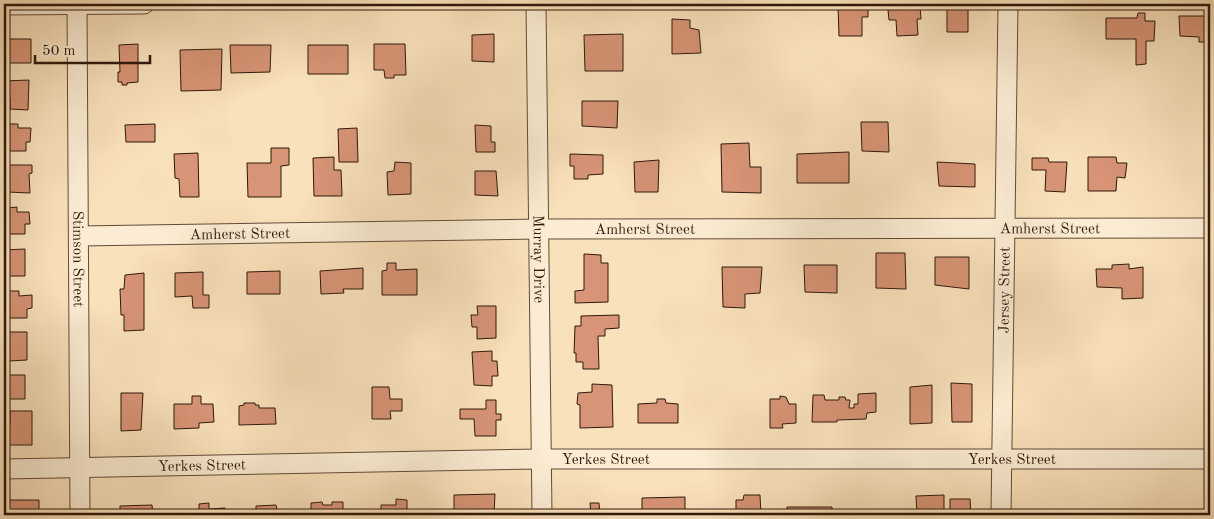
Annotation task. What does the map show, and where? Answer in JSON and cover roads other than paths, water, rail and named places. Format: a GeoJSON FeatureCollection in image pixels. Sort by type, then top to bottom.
{"type":"FeatureCollection","features":[{"type":"Feature","properties":{"kind":"street","name":"Stimson Street"},"geometry":{"type":"LineString","coordinates":[[77,4],[80,236],[80,515]]}},
{"type":"Feature","properties":{"kind":"street"},"geometry":{"type":"LineString","coordinates":[[4,5],[144,4]]}},
{"type":"Feature","properties":{"kind":"street","name":"Murray Drive"},"geometry":{"type":"LineString","coordinates":[[536,4],[542,515]]}},
{"type":"Feature","properties":{"kind":"street","name":"Jersey Street"},"geometry":{"type":"LineString","coordinates":[[1001,515],[1008,4]]}},
{"type":"Feature","properties":{"kind":"street","name":"Amherst Street"},"geometry":{"type":"LineString","coordinates":[[80,236],[538,229],[1210,228]]}},
{"type":"Feature","properties":{"kind":"street","name":"Yerkes Street"},"geometry":{"type":"LineString","coordinates":[[4,468],[541,459],[1210,459]]}}]}
